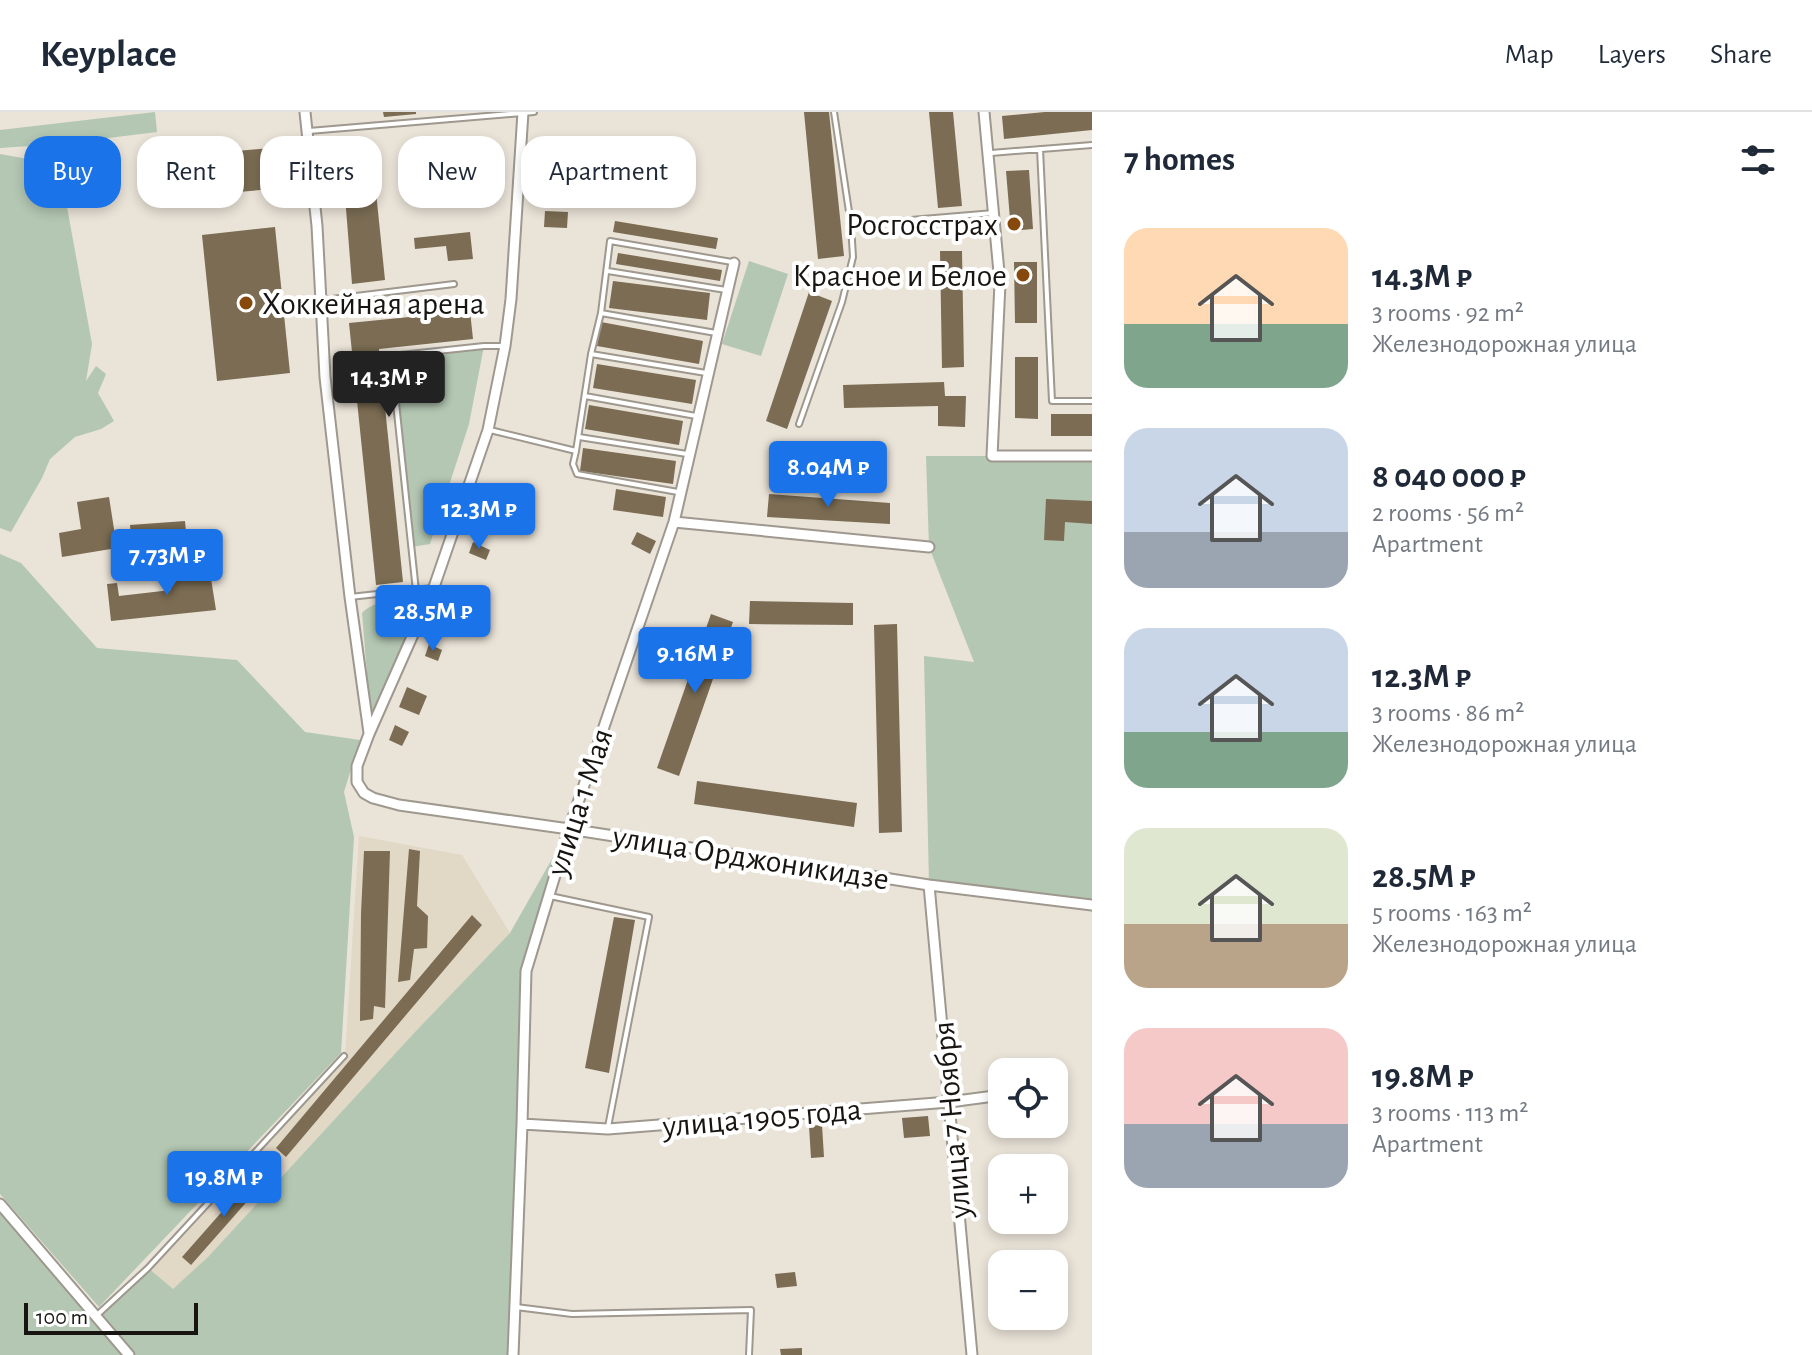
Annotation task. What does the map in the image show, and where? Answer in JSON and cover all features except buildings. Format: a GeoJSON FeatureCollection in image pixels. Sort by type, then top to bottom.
{"type":"FeatureCollection","features":[{"type":"Feature","properties":{"kind":"street"},"geometry":{"type":"LineString","coordinates":[[305,112],[317,226],[325,377],[369,734]]}},
{"type":"Feature","properties":{"kind":"street"},"geometry":{"type":"LineString","coordinates":[[369,734],[434,587],[488,430],[511,299],[523,112]]}},
{"type":"Feature","properties":{"kind":"street"},"geometry":{"type":"LineString","coordinates":[[984,112],[1000,283],[992,456],[1092,456]]}},
{"type":"Feature","properties":{"kind":"street","name":"улица 1 Мая"},"geometry":{"type":"LineString","coordinates":[[513,1355],[526,971],[569,829],[674,522],[734,263]]}},
{"type":"Feature","properties":{"kind":"street"},"geometry":{"type":"LineString","coordinates":[[674,522],[929,547]]}},
{"type":"Feature","properties":{"kind":"street","name":"улица Орджоникидзе"},"geometry":{"type":"LineString","coordinates":[[369,734],[357,766],[357,782],[364,793],[373,798],[399,805],[929,885],[1092,905]]}},
{"type":"Feature","properties":{"kind":"street","name":"улица 7 Ноября"},"geometry":{"type":"LineString","coordinates":[[929,885],[972,1355]]}},
{"type":"Feature","properties":{"kind":"street","name":"улица 1905 года"},"geometry":{"type":"LineString","coordinates":[[522,1124],[608,1129],[988,1097]]}},
{"type":"Feature","properties":{"kind":"street"},"geometry":{"type":"LineString","coordinates":[[0,1204],[129,1355]]}},
{"type":"Feature","properties":{"kind":"lane"},"geometry":{"type":"LineString","coordinates":[[308,131],[534,112]]}},
{"type":"Feature","properties":{"kind":"lane"},"geometry":{"type":"LineString","coordinates":[[799,424],[842,302],[853,257],[834,112]]}},
{"type":"Feature","properties":{"kind":"lane"},"geometry":{"type":"LineString","coordinates":[[988,153],[1092,145]]}},
{"type":"Feature","properties":{"kind":"lane"},"geometry":{"type":"LineString","coordinates":[[1040,149],[1052,401],[1092,401]]}},
{"type":"Feature","properties":{"kind":"lane"},"geometry":{"type":"LineString","coordinates":[[851,225],[994,213]]}},
{"type":"Feature","properties":{"kind":"lane"},"geometry":{"type":"LineString","coordinates":[[680,493],[577,474],[573,464],[601,313],[610,241],[734,263]]}},
{"type":"Feature","properties":{"kind":"lane"},"geometry":{"type":"LineString","coordinates":[[607,271],[728,290]]}},
{"type":"Feature","properties":{"kind":"lane"},"geometry":{"type":"LineString","coordinates":[[321,301],[454,284]]}},
{"type":"Feature","properties":{"kind":"lane"},"geometry":{"type":"LineString","coordinates":[[601,313],[718,333]]}},
{"type":"Feature","properties":{"kind":"lane"},"geometry":{"type":"LineString","coordinates":[[416,591],[391,356],[505,346]]}},
{"type":"Feature","properties":{"kind":"lane"},"geometry":{"type":"LineString","coordinates":[[591,354],[708,373]]}},
{"type":"Feature","properties":{"kind":"lane"},"geometry":{"type":"LineString","coordinates":[[585,396],[698,416]]}},
{"type":"Feature","properties":{"kind":"lane"},"geometry":{"type":"LineString","coordinates":[[488,430],[576,451]]}},
{"type":"Feature","properties":{"kind":"lane"},"geometry":{"type":"LineString","coordinates":[[579,437],[689,454]]}},
{"type":"Feature","properties":{"kind":"lane"},"geometry":{"type":"LineString","coordinates":[[350,597],[434,587]]}},
{"type":"Feature","properties":{"kind":"lane"},"geometry":{"type":"LineString","coordinates":[[549,895],[649,917],[608,1129]]}},
{"type":"Feature","properties":{"kind":"lane"},"geometry":{"type":"LineString","coordinates":[[96,1316],[148,1268],[344,1056]]}},
{"type":"Feature","properties":{"kind":"lane"},"geometry":{"type":"LineString","coordinates":[[514,1307],[572,1314],[751,1310],[749,1355]]}},
{"type":"Feature","properties":{"kind":"shaded area"},"geometry":{"type":"Polygon","coordinates":[[[359,836],[462,855],[510,933],[208,1257],[173,1290],[148,1268],[345,1056],[359,836]]]}},
{"type":"Feature","properties":{"kind":"green space"},"geometry":{"type":"Polygon","coordinates":[[[155,112],[157,132],[121,136],[24,136],[24,146],[0,148],[0,130],[155,112]]]}},
{"type":"Feature","properties":{"kind":"green space"},"geometry":{"type":"Polygon","coordinates":[[[0,154],[24,158],[24,208],[67,208],[92,344],[86,381],[96,366],[106,374],[98,393],[114,421],[101,429],[75,437],[50,459],[11,532],[0,528],[0,154]]]}},
{"type":"Feature","properties":{"kind":"green space"},"geometry":{"type":"Polygon","coordinates":[[[749,261],[788,274],[761,356],[722,344],[749,261]]]}},
{"type":"Feature","properties":{"kind":"green space"},"geometry":{"type":"Polygon","coordinates":[[[484,346],[469,424],[430,544],[411,547],[391,356],[484,346]]]}},
{"type":"Feature","properties":{"kind":"green space"},"geometry":{"type":"Polygon","coordinates":[[[926,456],[1092,456],[1092,905],[929,885],[924,656],[974,662],[929,547],[926,456]]]}},
{"type":"Feature","properties":{"kind":"green space"},"geometry":{"type":"Polygon","coordinates":[[[0,554],[21,563],[97,648],[237,660],[305,732],[360,740],[344,792],[354,837],[341,1053],[99,1307],[0,1194],[0,554]]]}},
{"type":"Feature","properties":{"kind":"green space"},"geometry":{"type":"Polygon","coordinates":[[[419,601],[420,607],[404,649],[371,722],[362,613],[381,603],[419,601]]]}},
{"type":"Feature","properties":{"kind":"green space"},"geometry":{"type":"Polygon","coordinates":[[[569,829],[526,971],[513,1355],[0,1355],[0,1204],[96,1316],[148,1268],[173,1289],[208,1257],[510,933],[569,829]]]}},
{"type":"Feature","properties":{"kind":"place","name":"Росгосстрах"},"geometry":{"type":"Point","coordinates":[1014,224]}},
{"type":"Feature","properties":{"kind":"place","name":"Красное и Белое"},"geometry":{"type":"Point","coordinates":[1023,275]}},
{"type":"Feature","properties":{"kind":"place","name":"Хоккейная арена"},"geometry":{"type":"Point","coordinates":[246,303]}}]}
